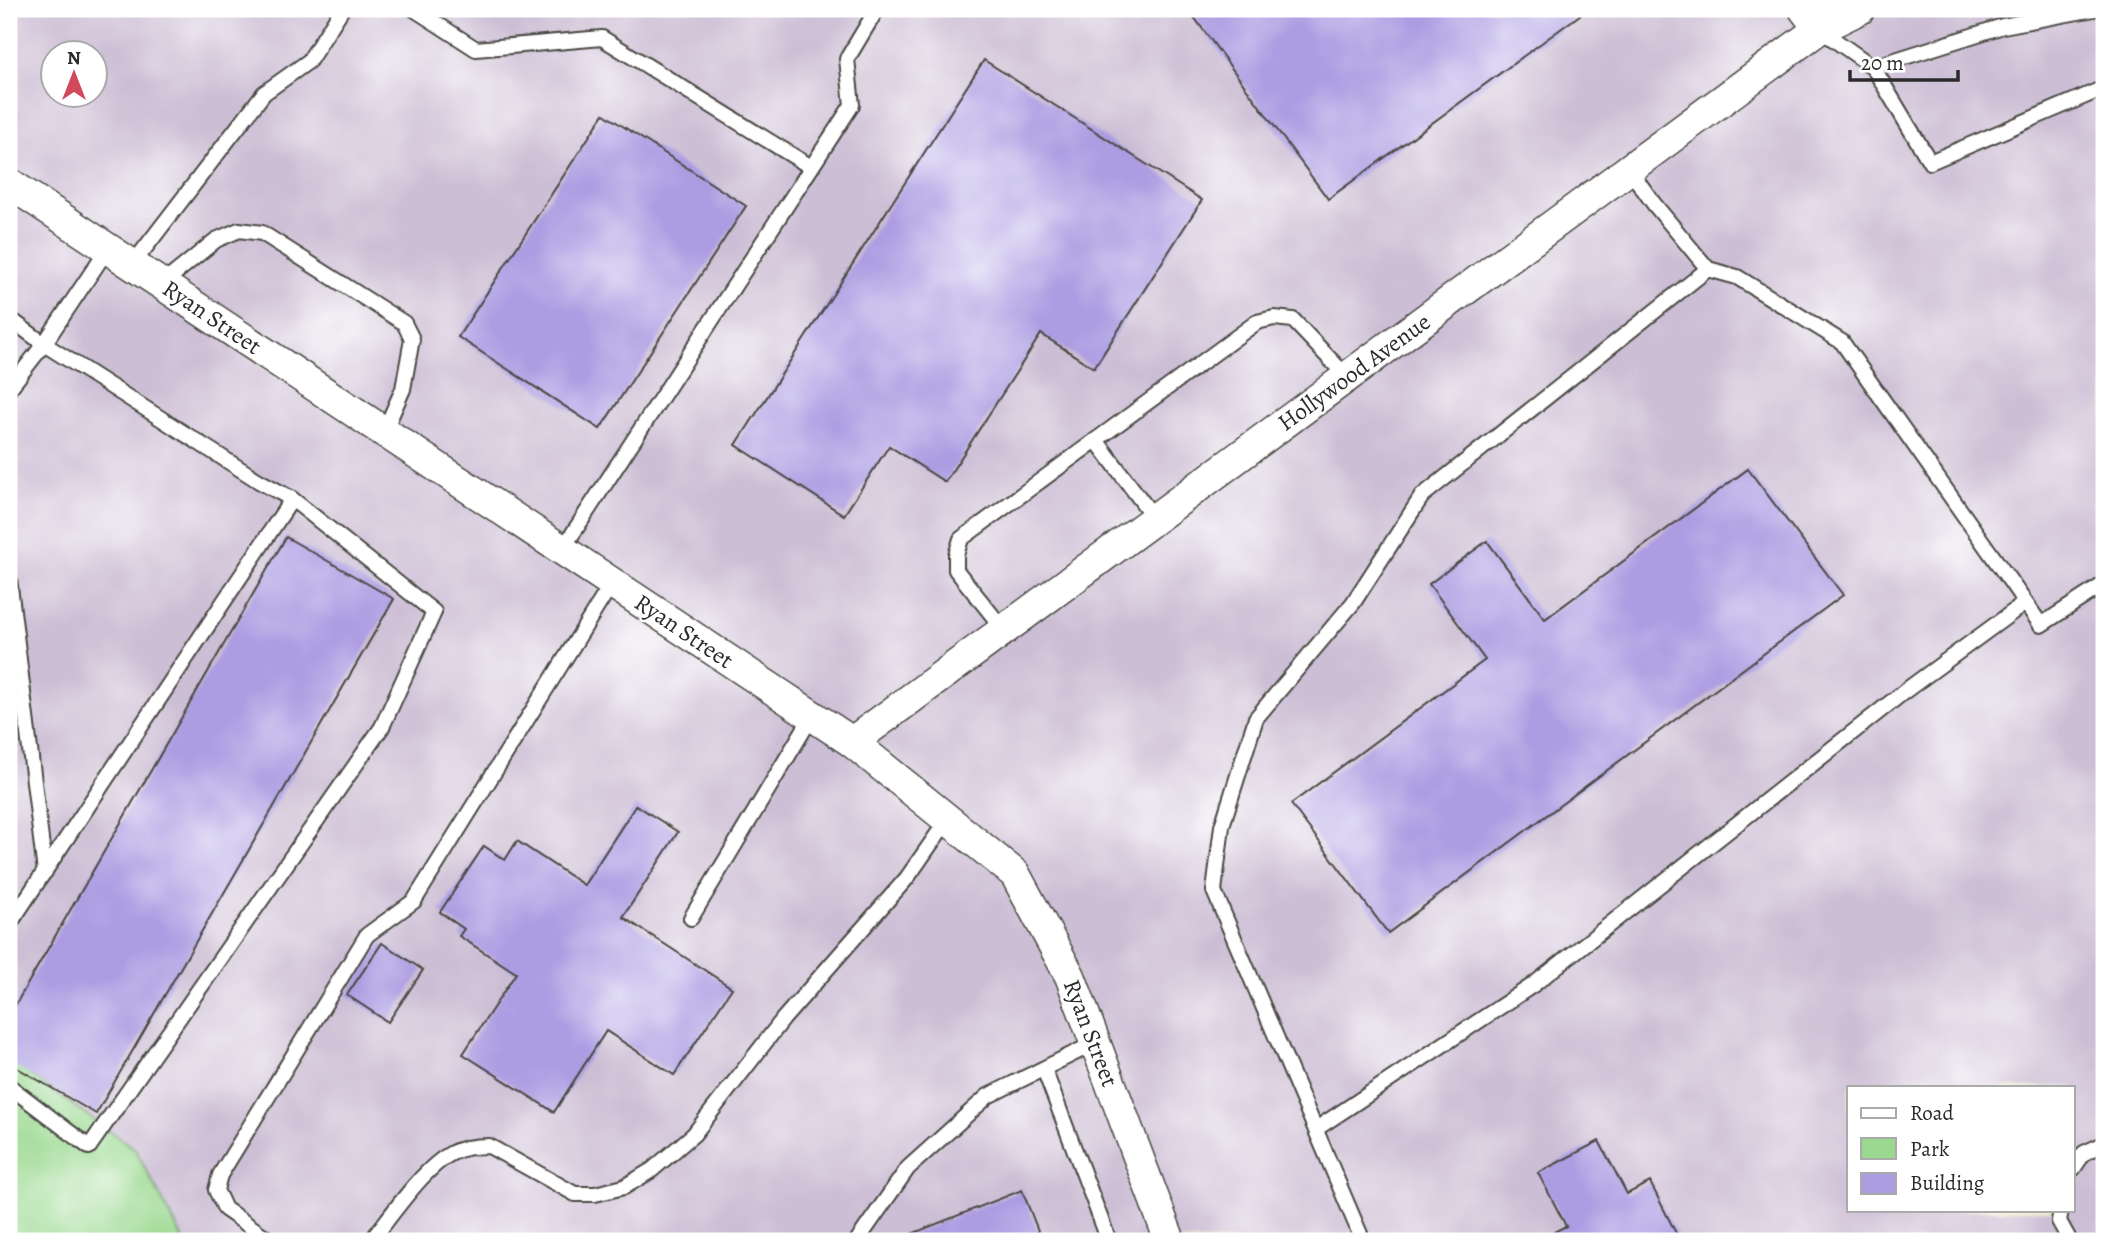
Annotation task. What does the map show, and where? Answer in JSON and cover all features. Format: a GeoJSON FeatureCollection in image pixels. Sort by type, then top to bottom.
{"type":"FeatureCollection","features":[{"type":"Feature","properties":{"kind":"street","name":"Hollywood Avenue"},"geometry":{"type":"LineString","coordinates":[[852,742],[1629,169],[1811,19],[1860,9]]}},
{"type":"Feature","properties":{"kind":"street","name":"Ryan Street"},"geometry":{"type":"LineString","coordinates":[[9,183],[852,742],[1015,874],[1070,976],[1170,1241]]}},
{"type":"Feature","properties":{"kind":"lane"},"geometry":{"type":"LineString","coordinates":[[132,265],[264,93],[309,61],[342,9]]}},
{"type":"Feature","properties":{"kind":"lane"},"geometry":{"type":"LineString","coordinates":[[414,9],[476,49],[602,38],[811,167]]}},
{"type":"Feature","properties":{"kind":"lane"},"geometry":{"type":"LineString","coordinates":[[562,550],[852,105],[847,60],[877,9]]}},
{"type":"Feature","properties":{"kind":"lane"},"geometry":{"type":"LineString","coordinates":[[1873,67],[2003,26],[2094,9]]}},
{"type":"Feature","properties":{"kind":"lane"},"geometry":{"type":"LineString","coordinates":[[1811,19],[1873,67],[1930,162],[2104,88]]}},
{"type":"Feature","properties":{"kind":"lane"},"geometry":{"type":"LineString","coordinates":[[1629,169],[1708,269],[1737,277],[1842,342],[2041,625],[2104,584]]}},
{"type":"Feature","properties":{"kind":"lane"},"geometry":{"type":"LineString","coordinates":[[162,284],[216,240],[239,230],[250,231],[262,233],[404,323],[412,339],[403,389],[384,432]]}},
{"type":"Feature","properties":{"kind":"lane"},"geometry":{"type":"LineString","coordinates":[[9,389],[44,344],[108,248]]}},
{"type":"Feature","properties":{"kind":"lane"},"geometry":{"type":"LineString","coordinates":[[1363,1241],[1214,891],[1222,827],[1256,718],[1353,603],[1422,496],[1708,269]]}},
{"type":"Feature","properties":{"kind":"lane"},"geometry":{"type":"LineString","coordinates":[[9,318],[44,344],[258,481],[292,499],[434,612],[382,727],[89,1147],[9,1086]]}},
{"type":"Feature","properties":{"kind":"lane"},"geometry":{"type":"LineString","coordinates":[[1004,630],[956,570],[956,555],[961,538],[1257,322],[1274,318],[1293,320],[1347,377]]}},
{"type":"Feature","properties":{"kind":"lane"},"geometry":{"type":"LineString","coordinates":[[1096,440],[1155,519]]}},
{"type":"Feature","properties":{"kind":"lane"},"geometry":{"type":"LineString","coordinates":[[9,925],[292,499]]}},
{"type":"Feature","properties":{"kind":"lane"},"geometry":{"type":"LineString","coordinates":[[9,578],[45,872]]}},
{"type":"Feature","properties":{"kind":"lane"},"geometry":{"type":"LineString","coordinates":[[271,1241],[225,1209],[216,1190],[220,1175],[367,935],[414,901],[612,583]]}},
{"type":"Feature","properties":{"kind":"lane"},"geometry":{"type":"LineString","coordinates":[[1316,1129],[1534,985],[1905,691],[2025,603]]}},
{"type":"Feature","properties":{"kind":"lane"},"geometry":{"type":"LineString","coordinates":[[691,918],[812,716]]}},
{"type":"Feature","properties":{"kind":"lane"},"geometry":{"type":"LineString","coordinates":[[370,1241],[435,1163],[454,1151],[474,1146],[489,1146],[575,1194],[595,1194],[624,1187],[652,1170],[694,1134],[784,1018],[907,878],[948,819]]}},
{"type":"Feature","properties":{"kind":"lane"},"geometry":{"type":"LineString","coordinates":[[857,1241],[908,1168],[988,1096],[1095,1043]]}},
{"type":"Feature","properties":{"kind":"lane"},"geometry":{"type":"LineString","coordinates":[[1044,1069],[1109,1241]]}},
{"type":"Feature","properties":{"kind":"lane"},"geometry":{"type":"LineString","coordinates":[[2074,1168],[2084,1153],[2104,1144]]}},
{"type":"Feature","properties":{"kind":"lane"},"geometry":{"type":"LineString","coordinates":[[2061,1212],[2059,1221],[2070,1241]]}},
{"type":"Feature","properties":{"kind":"shaded area"},"geometry":{"type":"Polygon","coordinates":[[[9,9],[2104,9],[2104,1241],[25,1241],[9,1227],[9,9]]]}},
{"type":"Feature","properties":{"kind":"green space"},"geometry":{"type":"Polygon","coordinates":[[[9,1060],[135,1149],[184,1241],[9,1241],[9,1060]]]}},
{"type":"Feature","properties":{"kind":"building"},"geometry":{"type":"Polygon","coordinates":[[[1188,9],[1588,9],[1328,199],[1188,9]]]}},
{"type":"Feature","properties":{"kind":"building"},"geometry":{"type":"Polygon","coordinates":[[[984,60],[1202,200],[1094,368],[1041,334],[945,482],[889,446],[844,515],[736,445],[984,60]]]}},
{"type":"Feature","properties":{"kind":"building"},"geometry":{"type":"Polygon","coordinates":[[[604,114],[746,206],[600,429],[458,337],[604,114]]]}},
{"type":"Feature","properties":{"kind":"building"},"geometry":{"type":"Polygon","coordinates":[[[1748,469],[1843,595],[1388,933],[1291,804],[1485,660],[1429,584],[1487,541],[1545,619],[1748,469]]]}},
{"type":"Feature","properties":{"kind":"building"},"geometry":{"type":"Polygon","coordinates":[[[286,537],[394,599],[96,1114],[9,1063],[9,1016],[286,537]]]}},
{"type":"Feature","properties":{"kind":"building"},"geometry":{"type":"Polygon","coordinates":[[[636,805],[678,832],[623,917],[732,988],[674,1075],[606,1031],[554,1112],[463,1054],[516,973],[459,936],[464,929],[440,912],[484,846],[505,860],[517,841],[584,885],[636,805]]]}},
{"type":"Feature","properties":{"kind":"building"},"geometry":{"type":"Polygon","coordinates":[[[382,943],[423,970],[388,1022],[347,995],[382,943]]]}},
{"type":"Feature","properties":{"kind":"building"},"geometry":{"type":"Polygon","coordinates":[[[1599,1141],[1627,1194],[1650,1182],[1680,1241],[1547,1241],[1544,1237],[1566,1226],[1538,1173],[1599,1141]]]}},
{"type":"Feature","properties":{"kind":"building"},"geometry":{"type":"Polygon","coordinates":[[[1022,1190],[1042,1241],[902,1241],[901,1238],[1022,1190]]]}}]}
